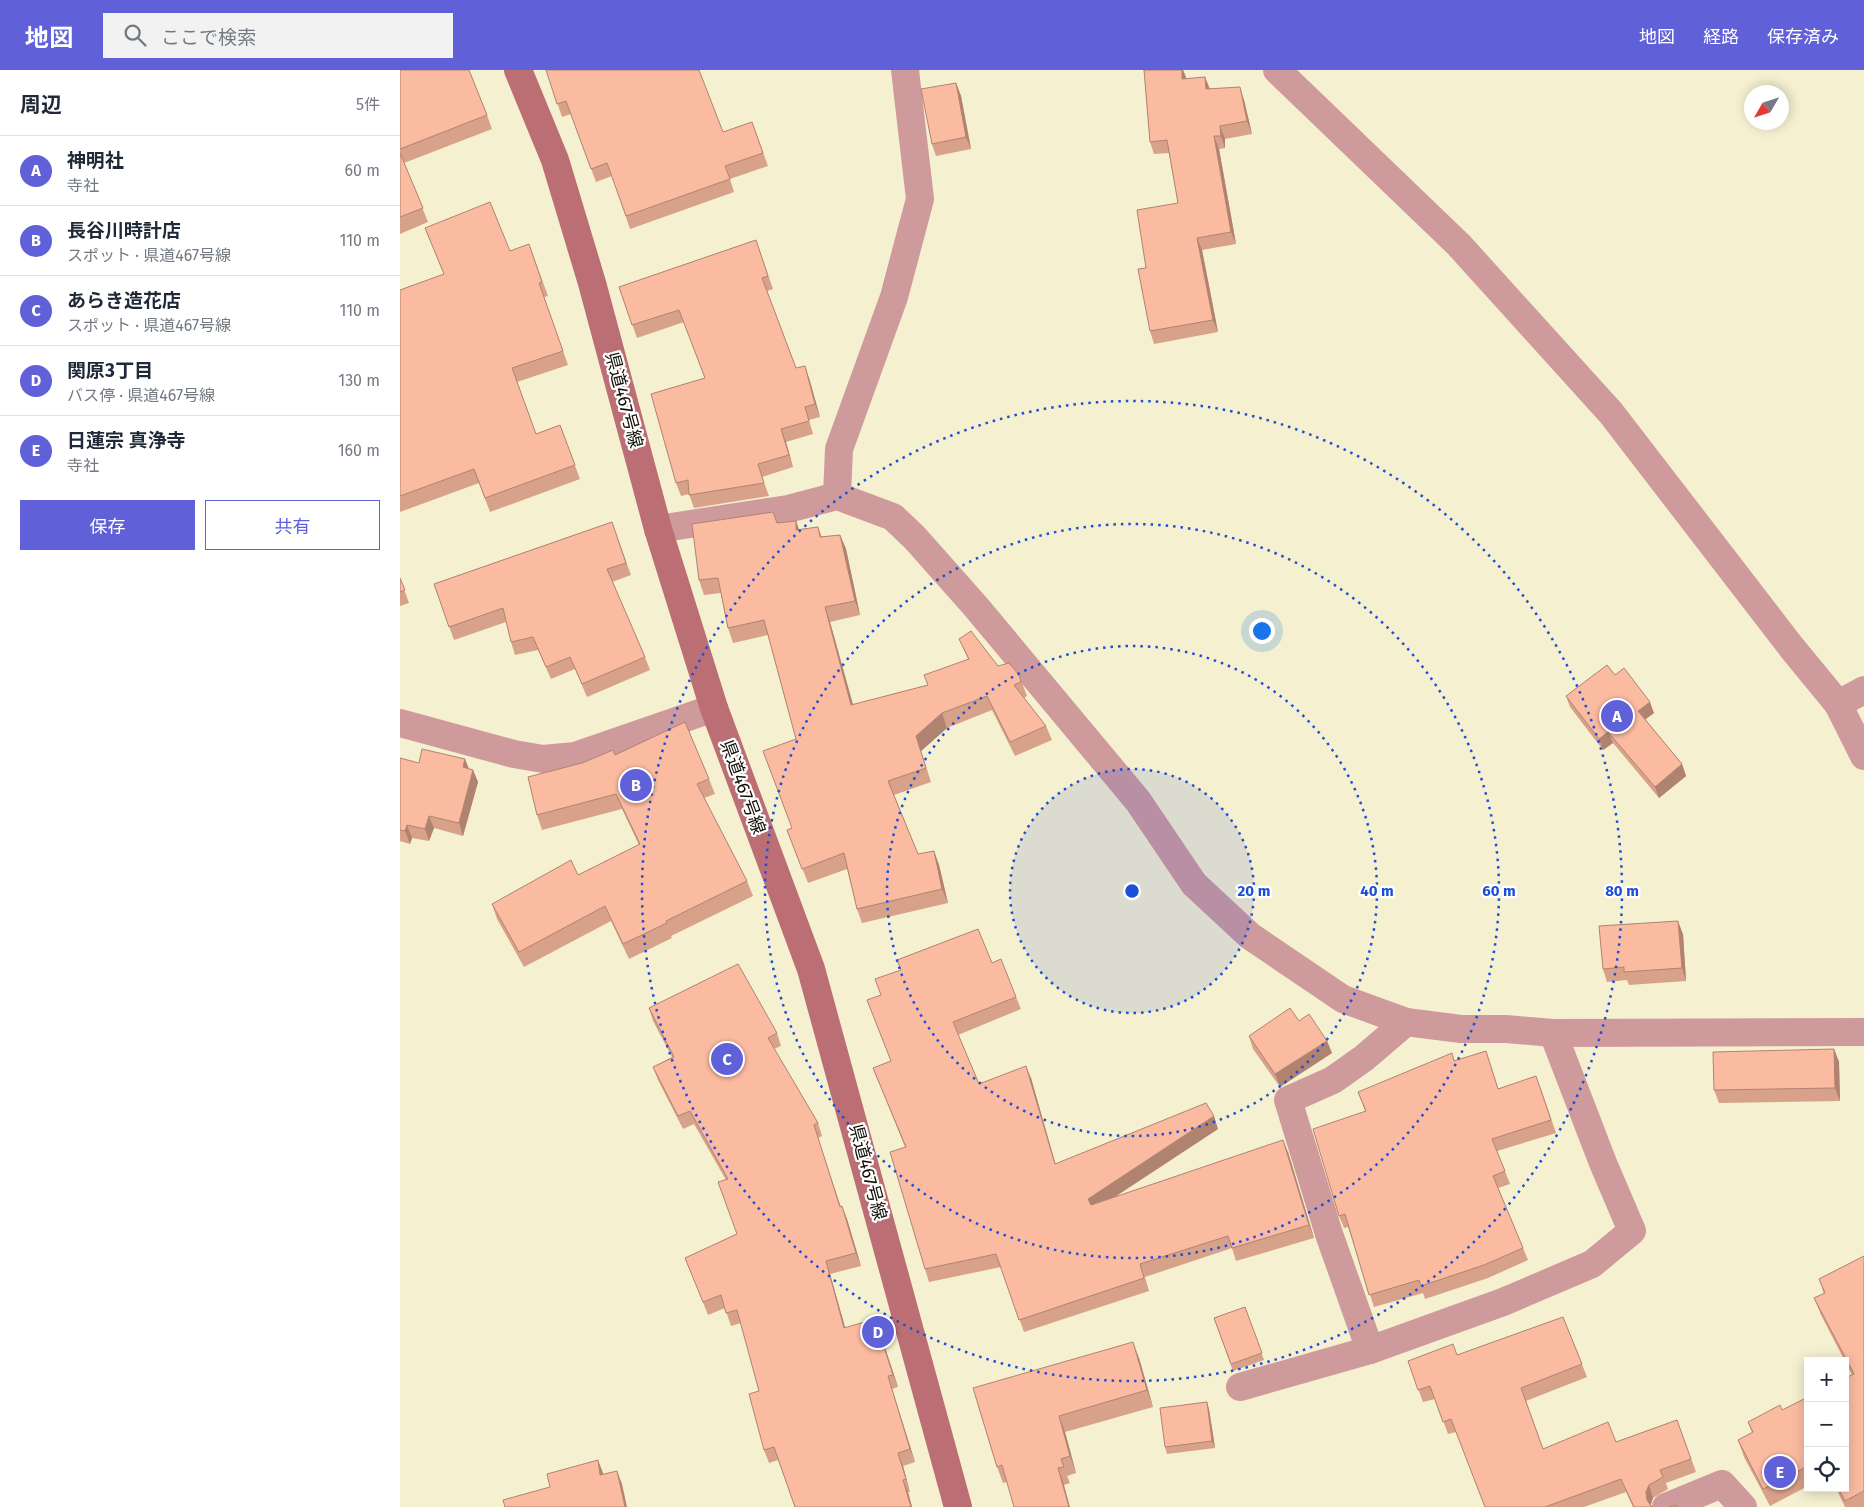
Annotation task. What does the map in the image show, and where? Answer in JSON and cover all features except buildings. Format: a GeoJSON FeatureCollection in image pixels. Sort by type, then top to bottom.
{"type":"FeatureCollection","features":[{"type":"Feature","properties":{"kind":"main road","name":"県道467号線"},"geometry":{"type":"LineString","coordinates":[[518,70],[555,160],[587,264],[658,528],[714,708],[811,969],[958,1507]]}},
{"type":"Feature","properties":{"kind":"street"},"geometry":{"type":"LineString","coordinates":[[837,496],[839,449],[894,297],[920,199],[904,70]]}},
{"type":"Feature","properties":{"kind":"street"},"geometry":{"type":"LineString","coordinates":[[1277,70],[1459,245],[1611,413],[1792,648],[1838,704],[1864,756]]}},
{"type":"Feature","properties":{"kind":"street"},"geometry":{"type":"LineString","coordinates":[[658,528],[788,509],[837,496],[893,518],[916,538],[977,608],[1138,800],[1194,884],[1250,936],[1343,999],[1406,1022],[1461,1029],[1506,1029],[1553,1033],[1864,1032]]}},
{"type":"Feature","properties":{"kind":"street"},"geometry":{"type":"LineString","coordinates":[[1838,704],[1864,690]]}},
{"type":"Feature","properties":{"kind":"street"},"geometry":{"type":"LineString","coordinates":[[400,722],[514,754],[543,759],[575,756],[714,708]]}},
{"type":"Feature","properties":{"kind":"street"},"geometry":{"type":"LineString","coordinates":[[1370,1350],[1330,1234],[1288,1100],[1333,1080],[1364,1058],[1406,1022]]}},
{"type":"Feature","properties":{"kind":"street"},"geometry":{"type":"LineString","coordinates":[[1240,1387],[1370,1350],[1503,1302],[1592,1264],[1632,1231],[1603,1163],[1553,1033]]}},
{"type":"Feature","properties":{"kind":"street"},"geometry":{"type":"LineString","coordinates":[[1666,1507],[1722,1484],[1743,1507]]}},
{"type":"Feature","properties":{"kind":"place","name":"神明社"},"geometry":{"type":"Point","coordinates":[1617,716]}},
{"type":"Feature","properties":{"kind":"place","name":"長谷川時計店"},"geometry":{"type":"Point","coordinates":[636,785]}},
{"type":"Feature","properties":{"kind":"place","name":"あらき造花店"},"geometry":{"type":"Point","coordinates":[727,1059]}},
{"type":"Feature","properties":{"kind":"place","name":"関原3丁目"},"geometry":{"type":"Point","coordinates":[878,1332]}},
{"type":"Feature","properties":{"kind":"place","name":"日蓮宗 真浄寺"},"geometry":{"type":"Point","coordinates":[1780,1472]}}]}
